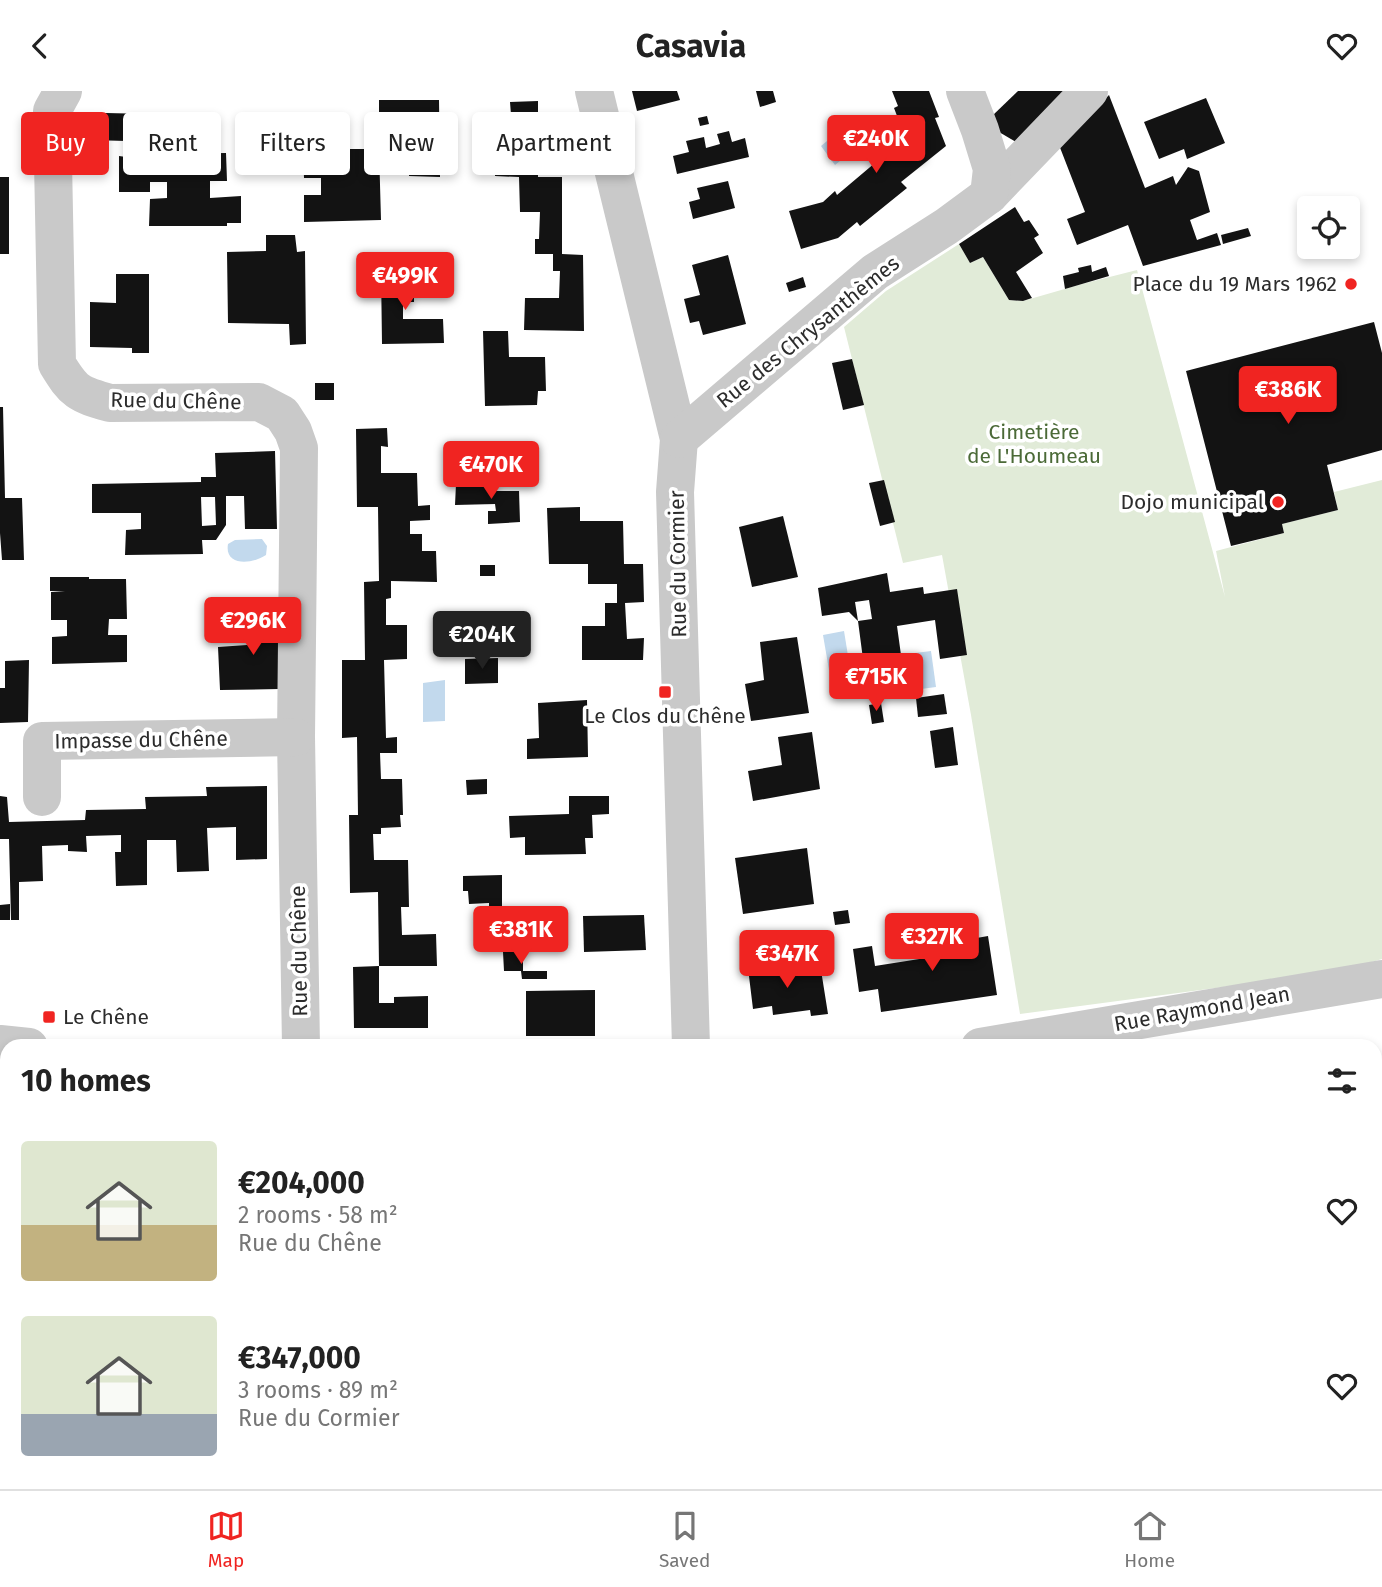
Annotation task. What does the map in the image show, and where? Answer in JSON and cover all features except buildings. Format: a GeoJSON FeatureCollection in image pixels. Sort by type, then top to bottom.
{"type":"FeatureCollection","features":[{"type":"Feature","properties":{"kind":"street","name":"Rue du Chêne"},"geometry":{"type":"LineString","coordinates":[[63,91],[52,111],[57,364],[70,386],[88,397],[110,403],[259,402],[282,414],[293,431],[299,448],[296,737],[301,1039]]}},
{"type":"Feature","properties":{"kind":"street","name":"Rue du Cormier"},"geometry":{"type":"LineString","coordinates":[[594,91],[679,439],[676,492],[691,1039]]}},
{"type":"Feature","properties":{"kind":"street"},"geometry":{"type":"LineString","coordinates":[[965,91],[992,169],[989,195]]}},
{"type":"Feature","properties":{"kind":"street","name":"Rue des Chrysanthèmes"},"geometry":{"type":"LineString","coordinates":[[679,439],[875,272],[947,226],[989,195],[1089,91]]}},
{"type":"Feature","properties":{"kind":"street","name":"Impasse du Chêne"},"geometry":{"type":"LineString","coordinates":[[42,797],[42,741],[296,737]]}},
{"type":"Feature","properties":{"kind":"street","name":"Rue Raymond Jean"},"geometry":{"type":"LineString","coordinates":[[1049,1039],[1382,979]]}},
{"type":"Feature","properties":{"kind":"green space","name":"Cimetière de L'Houmeau"},"geometry":{"type":"Polygon","coordinates":[[[959,244],[970,263],[983,257],[1009,300],[1023,301],[1137,270],[1225,597],[1216,551],[1284,533],[1282,524],[1338,510],[1334,492],[1382,480],[1382,959],[1337,972],[1020,1014],[942,555],[903,563],[844,327],[886,291],[959,244]]]}},
{"type":"Feature","properties":{"kind":"water"},"geometry":{"type":"Polygon","coordinates":[[[857,116],[861,121],[866,118],[872,123],[869,130],[872,135],[835,165],[821,146],[857,116]]]}},
{"type":"Feature","properties":{"kind":"water"},"geometry":{"type":"Polygon","coordinates":[[[262,539],[267,546],[266,555],[247,562],[230,557],[228,544],[235,540],[262,539]]]}},
{"type":"Feature","properties":{"kind":"water"},"geometry":{"type":"Polygon","coordinates":[[[844,631],[850,668],[829,670],[823,635],[844,631]]]}},
{"type":"Feature","properties":{"kind":"water"},"geometry":{"type":"Polygon","coordinates":[[[931,651],[936,687],[921,689],[915,653],[931,651]]]}},
{"type":"Feature","properties":{"kind":"water"},"geometry":{"type":"Polygon","coordinates":[[[445,680],[445,721],[423,722],[423,683],[445,680]]]}},
{"type":"Feature","properties":{"kind":"place","name":"Place du 19 Mars 1962"},"geometry":{"type":"Point","coordinates":[1351,284]}},
{"type":"Feature","properties":{"kind":"place","name":"Dojo municipal"},"geometry":{"type":"Point","coordinates":[1278,502]}},
{"type":"Feature","properties":{"kind":"place","name":"Le Clos du Chêne"},"geometry":{"type":"Point","coordinates":[665,692]}},
{"type":"Feature","properties":{"kind":"place","name":"Le Chêne"},"geometry":{"type":"Point","coordinates":[49,1017]}}]}
